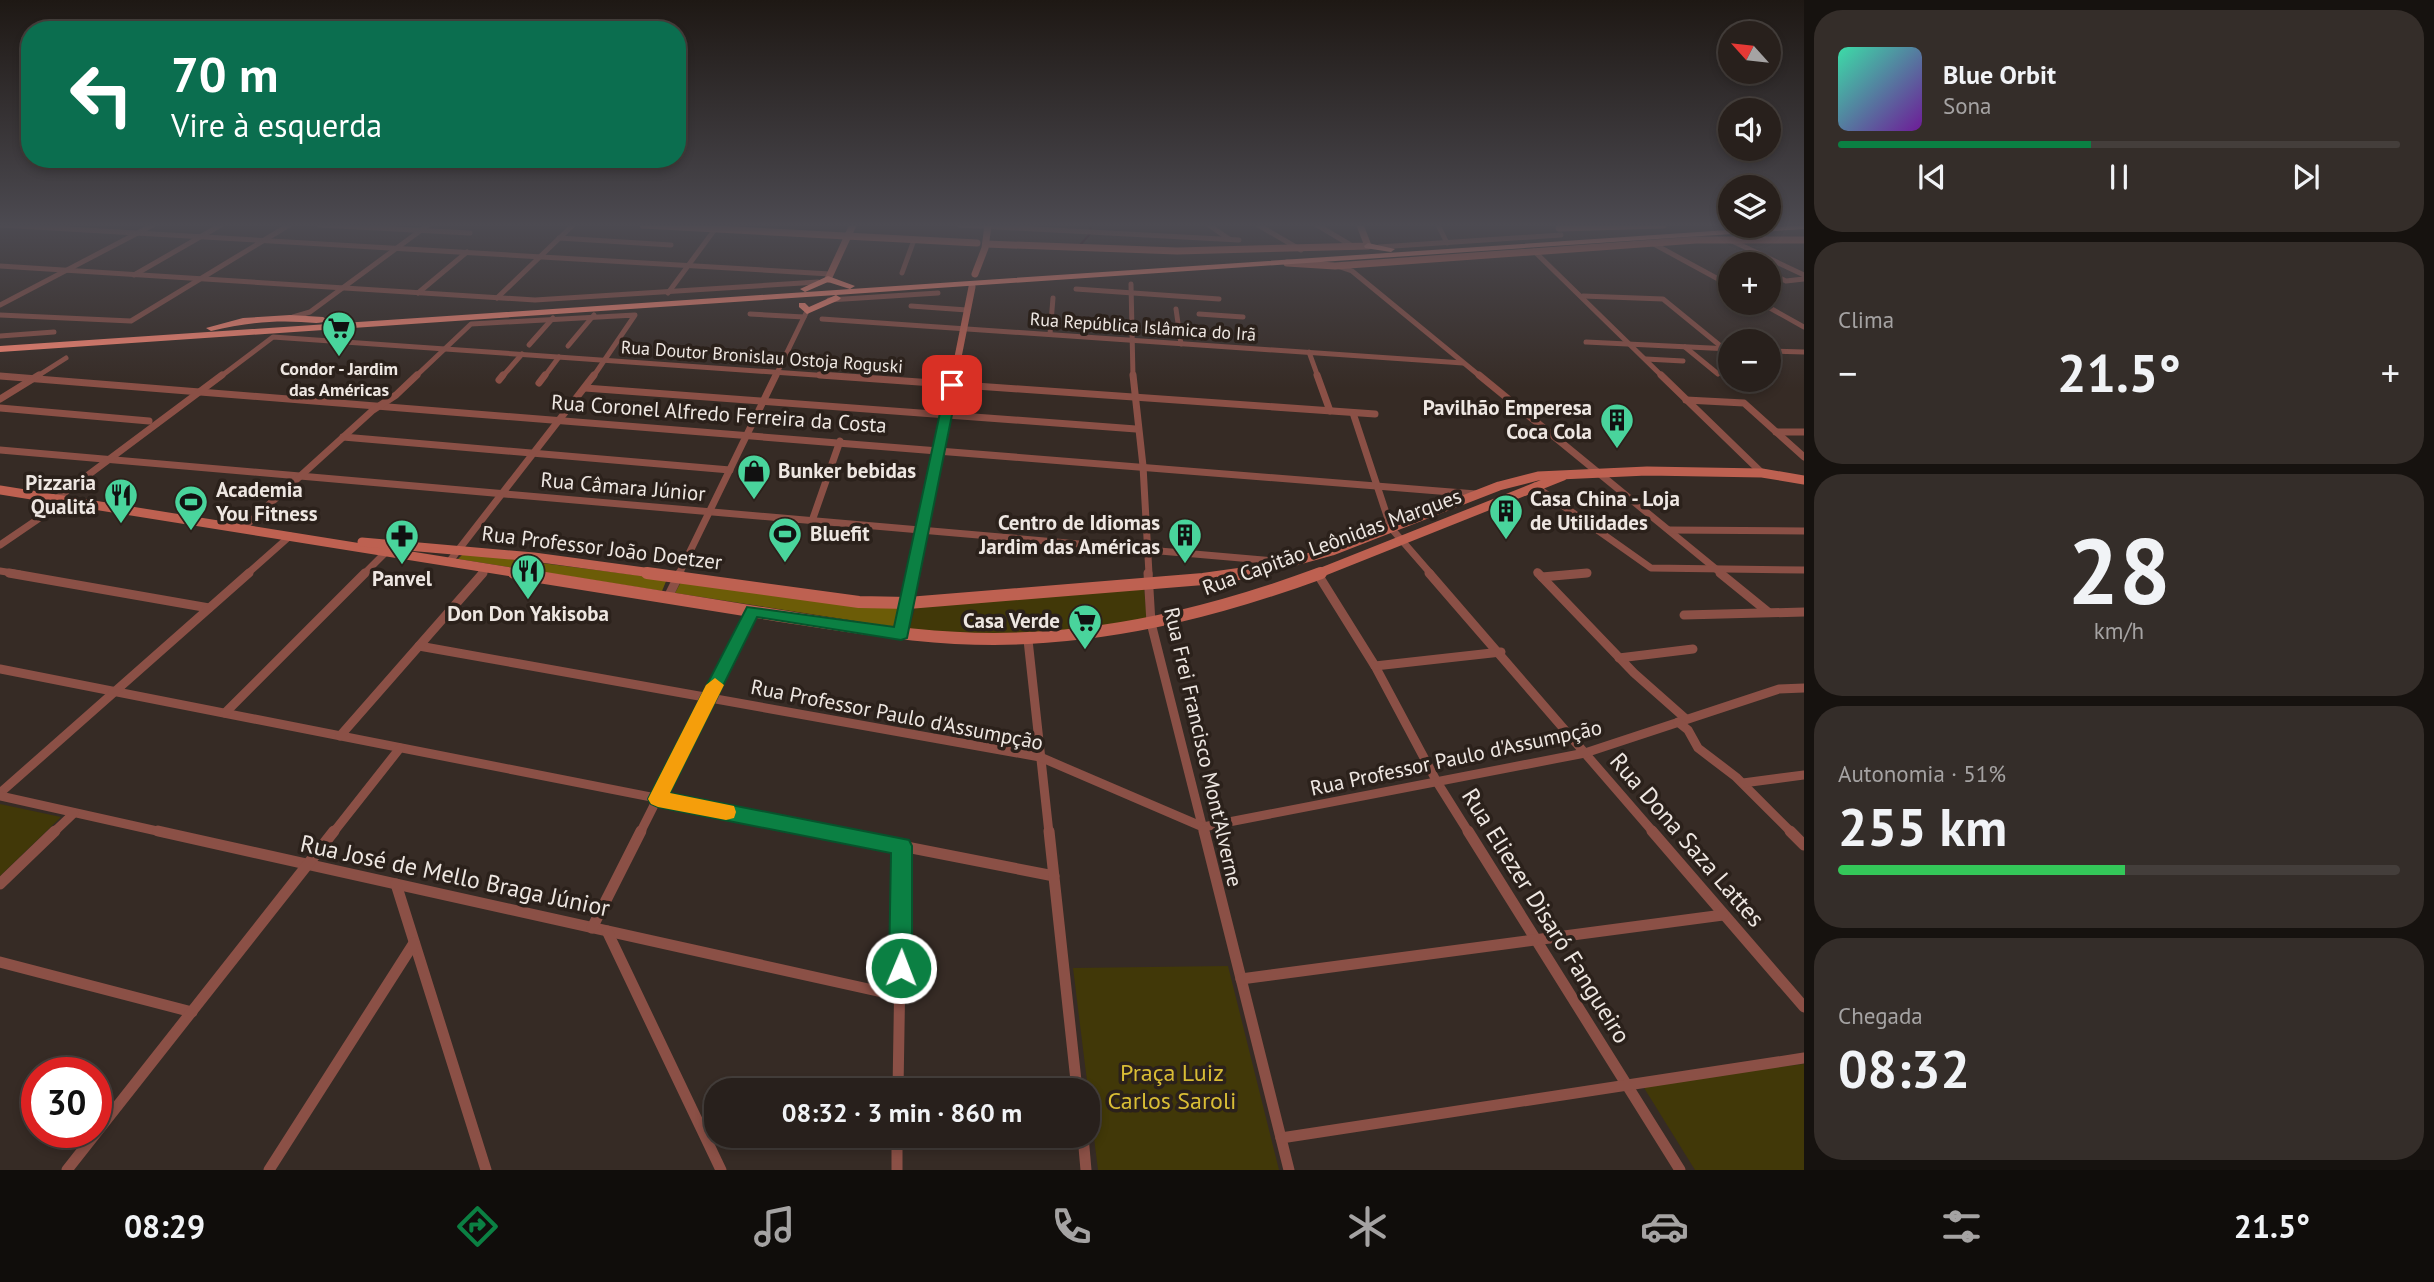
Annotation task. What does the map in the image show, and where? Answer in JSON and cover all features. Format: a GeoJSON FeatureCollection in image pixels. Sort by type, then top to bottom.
{"type":"FeatureCollection","features":[{"type":"Feature","properties":{"kind":"highway"},"geometry":{"type":"LineString","coordinates":[[789,292],[816,286],[824,280]]}},
{"type":"Feature","properties":{"kind":"highway"},"geometry":{"type":"LineString","coordinates":[[833,280],[838,285],[866,287]]}},
{"type":"Feature","properties":{"kind":"highway"},"geometry":{"type":"LineString","coordinates":[[0,347],[984,280]]}},
{"type":"Feature","properties":{"kind":"highway"},"geometry":{"type":"LineString","coordinates":[[63,346],[1022,280]]}},
{"type":"Feature","properties":{"kind":"highway"},"geometry":{"type":"LineString","coordinates":[[804,311],[828,300],[878,290]]}},
{"type":"Feature","properties":{"kind":"highway"},"geometry":{"type":"LineString","coordinates":[[757,298],[804,311],[828,300]]}},
{"type":"Feature","properties":{"kind":"highway"},"geometry":{"type":"LineString","coordinates":[[139,336],[312,316],[366,320]]}},
{"type":"Feature","properties":{"kind":"highway"},"geometry":{"type":"LineString","coordinates":[[0,347],[273,337]]}},
{"type":"Feature","properties":{"kind":"main road"},"geometry":{"type":"LineString","coordinates":[[901,634],[972,287]]}},
{"type":"Feature","properties":{"kind":"main road","name":"Rua Capitão Leônidas Marques"},"geometry":{"type":"LineString","coordinates":[[908,603],[1149,583],[1249,572],[1295,563],[1518,479],[1600,472],[1762,473],[1804,480]]}},
{"type":"Feature","properties":{"kind":"main road","name":"Rua Capitão Leônidas Marques"},"geometry":{"type":"LineString","coordinates":[[901,634],[962,640],[1028,640],[1151,623],[1227,605],[1317,573],[1563,476]]}},
{"type":"Feature","properties":{"kind":"main road","name":"Rua Professor João Doetzer"},"geometry":{"type":"LineString","coordinates":[[0,490],[901,634]]}},
{"type":"Feature","properties":{"kind":"main road","name":"Rua Professor João Doetzer"},"geometry":{"type":"LineString","coordinates":[[290,537],[459,549],[859,602],[908,603]]}},
{"type":"Feature","properties":{"kind":"street"},"geometry":{"type":"LineString","coordinates":[[0,305],[48,280]]}},
{"type":"Feature","properties":{"kind":"street"},"geometry":{"type":"LineString","coordinates":[[0,315],[128,322],[200,280]]}},
{"type":"Feature","properties":{"kind":"street"},"geometry":{"type":"LineString","coordinates":[[210,280],[543,300],[804,285],[819,280]]}},
{"type":"Feature","properties":{"kind":"street"},"geometry":{"type":"LineString","coordinates":[[312,316],[353,280]]}},
{"type":"Feature","properties":{"kind":"street"},"geometry":{"type":"LineString","coordinates":[[418,293],[434,280]]}},
{"type":"Feature","properties":{"kind":"street"},"geometry":{"type":"LineString","coordinates":[[497,298],[516,280]]}},
{"type":"Feature","properties":{"kind":"street"},"geometry":{"type":"LineString","coordinates":[[668,293],[678,280]]}},
{"type":"Feature","properties":{"kind":"street"},"geometry":{"type":"LineString","coordinates":[[1362,280],[1768,612]]}},
{"type":"Feature","properties":{"kind":"street"},"geometry":{"type":"LineString","coordinates":[[1567,280],[1762,473]]}},
{"type":"Feature","properties":{"kind":"street"},"geometry":{"type":"LineString","coordinates":[[1076,289],[1131,288],[1219,299]]}},
{"type":"Feature","properties":{"kind":"street","name":"Rua Frei Francisco Mont'Alverne"},"geometry":{"type":"LineString","coordinates":[[1131,288],[1136,429],[1143,466],[1151,623],[1289,1170]]}},
{"type":"Feature","properties":{"kind":"street"},"geometry":{"type":"LineString","coordinates":[[828,300],[938,293]]}},
{"type":"Feature","properties":{"kind":"street"},"geometry":{"type":"LineString","coordinates":[[1583,296],[1663,299],[1718,344]]}},
{"type":"Feature","properties":{"kind":"street"},"geometry":{"type":"LineString","coordinates":[[908,313],[914,298]]}},
{"type":"Feature","properties":{"kind":"street"},"geometry":{"type":"LineString","coordinates":[[1050,334],[1053,298]]}},
{"type":"Feature","properties":{"kind":"street"},"geometry":{"type":"LineString","coordinates":[[1209,298],[1212,314]]}},
{"type":"Feature","properties":{"kind":"street"},"geometry":{"type":"LineString","coordinates":[[911,306],[967,310]]}},
{"type":"Feature","properties":{"kind":"street"},"geometry":{"type":"LineString","coordinates":[[1177,309],[1181,344]]}},
{"type":"Feature","properties":{"kind":"street"},"geometry":{"type":"LineString","coordinates":[[667,597],[804,311],[751,314]]}},
{"type":"Feature","properties":{"kind":"street"},"geometry":{"type":"LineString","coordinates":[[1199,314],[1243,317]]}},
{"type":"Feature","properties":{"kind":"street"},"geometry":{"type":"LineString","coordinates":[[1781,314],[1804,327]]}},
{"type":"Feature","properties":{"kind":"street"},"geometry":{"type":"LineString","coordinates":[[568,346],[594,315]]}},
{"type":"Feature","properties":{"kind":"street"},"geometry":{"type":"LineString","coordinates":[[242,529],[471,324],[594,315],[635,315],[602,360],[602,365],[449,562]]}},
{"type":"Feature","properties":{"kind":"street"},"geometry":{"type":"LineString","coordinates":[[529,345],[553,318]]}},
{"type":"Feature","properties":{"kind":"street","name":"Rua República Islâmica do Irã"},"geometry":{"type":"LineString","coordinates":[[822,318],[1463,363]]}},
{"type":"Feature","properties":{"kind":"street"},"geometry":{"type":"LineString","coordinates":[[0,336],[54,332]]}},
{"type":"Feature","properties":{"kind":"street"},"geometry":{"type":"LineString","coordinates":[[0,545],[273,337]]}},
{"type":"Feature","properties":{"kind":"street","name":"Rua Doutor Bronislau Ostoja Roguski"},"geometry":{"type":"LineString","coordinates":[[273,337],[447,347],[1375,414]]}},
{"type":"Feature","properties":{"kind":"street"},"geometry":{"type":"LineString","coordinates":[[1586,342],[1718,348]]}},
{"type":"Feature","properties":{"kind":"street"},"geometry":{"type":"LineString","coordinates":[[1685,347],[1718,374]]}},
{"type":"Feature","properties":{"kind":"street"},"geometry":{"type":"LineString","coordinates":[[1781,351],[1804,352]]}},
{"type":"Feature","properties":{"kind":"street"},"geometry":{"type":"LineString","coordinates":[[1309,352],[1330,411]]}},
{"type":"Feature","properties":{"kind":"street"},"geometry":{"type":"LineString","coordinates":[[499,380],[522,354]]}},
{"type":"Feature","properties":{"kind":"street"},"geometry":{"type":"LineString","coordinates":[[539,383],[559,357]]}},
{"type":"Feature","properties":{"kind":"street"},"geometry":{"type":"LineString","coordinates":[[0,399],[66,358]]}},
{"type":"Feature","properties":{"kind":"street"},"geometry":{"type":"LineString","coordinates":[[1647,361],[1685,362]]}},
{"type":"Feature","properties":{"kind":"street","name":"Rua Coronel Alfredo Ferreira da Costa"},"geometry":{"type":"LineString","coordinates":[[0,376],[840,441],[1476,494]]}},
{"type":"Feature","properties":{"kind":"street"},"geometry":{"type":"LineString","coordinates":[[584,388],[1136,429]]}},
{"type":"Feature","properties":{"kind":"street"},"geometry":{"type":"LineString","coordinates":[[1686,400],[1744,403],[1804,457]]}},
{"type":"Feature","properties":{"kind":"street"},"geometry":{"type":"LineString","coordinates":[[0,408],[149,421]]}},
{"type":"Feature","properties":{"kind":"street"},"geometry":{"type":"LineString","coordinates":[[1353,413],[1391,528]]}},
{"type":"Feature","properties":{"kind":"street"},"geometry":{"type":"LineString","coordinates":[[1776,432],[1804,432]]}},
{"type":"Feature","properties":{"kind":"street"},"geometry":{"type":"LineString","coordinates":[[343,438],[730,470]]}},
{"type":"Feature","properties":{"kind":"street"},"geometry":{"type":"LineString","coordinates":[[812,521],[840,441]]}},
{"type":"Feature","properties":{"kind":"street","name":"Rua Câmara Júnior"},"geometry":{"type":"LineString","coordinates":[[0,450],[1295,563]]}},
{"type":"Feature","properties":{"kind":"street"},"geometry":{"type":"LineString","coordinates":[[1535,486],[1651,568],[1804,570]]}},
{"type":"Feature","properties":{"kind":"street","name":"Rua Dona Saza Lattes"},"geometry":{"type":"LineString","coordinates":[[1391,528],[1501,652],[1804,1007]]}},
{"type":"Feature","properties":{"kind":"street"},"geometry":{"type":"LineString","coordinates":[[1669,530],[1804,531]]}},
{"type":"Feature","properties":{"kind":"street"},"geometry":{"type":"LineString","coordinates":[[0,795],[290,537]]}},
{"type":"Feature","properties":{"kind":"street"},"geometry":{"type":"LineString","coordinates":[[225,713],[386,552]]}},
{"type":"Feature","properties":{"kind":"street"},"geometry":{"type":"LineString","coordinates":[[1243,559],[1250,566],[1249,572]]}},
{"type":"Feature","properties":{"kind":"street"},"geometry":{"type":"LineString","coordinates":[[340,736],[487,568]]}},
{"type":"Feature","properties":{"kind":"street"},"geometry":{"type":"LineString","coordinates":[[0,571],[209,608]]}},
{"type":"Feature","properties":{"kind":"street","name":"Rua Eliezer Disaró Fangueiro"},"geometry":{"type":"LineString","coordinates":[[1317,573],[1375,666],[1437,782],[1680,1170]]}},
{"type":"Feature","properties":{"kind":"street"},"geometry":{"type":"LineString","coordinates":[[1587,573],[1540,574],[1682,721],[1698,748],[1744,783],[1804,845]]}},
{"type":"Feature","properties":{"kind":"street"},"geometry":{"type":"LineString","coordinates":[[592,928],[752,611]]}},
{"type":"Feature","properties":{"kind":"street"},"geometry":{"type":"LineString","coordinates":[[1684,615],[1804,612]]}},
{"type":"Feature","properties":{"kind":"street"},"geometry":{"type":"LineString","coordinates":[[1028,640],[1076,1078]]}},
{"type":"Feature","properties":{"kind":"street","name":"Rua Professor Paulo d'Assumpção"},"geometry":{"type":"LineString","coordinates":[[419,646],[1040,757],[1203,827],[1585,752],[1779,690],[1804,688]]}},
{"type":"Feature","properties":{"kind":"street"},"geometry":{"type":"LineString","coordinates":[[1619,657],[1693,649]]}},
{"type":"Feature","properties":{"kind":"street"},"geometry":{"type":"LineString","coordinates":[[1375,666],[1501,652]]}},
{"type":"Feature","properties":{"kind":"street"},"geometry":{"type":"LineString","coordinates":[[0,669],[1054,876]]}},
{"type":"Feature","properties":{"kind":"street"},"geometry":{"type":"LineString","coordinates":[[67,1170],[400,748]]}},
{"type":"Feature","properties":{"kind":"street"},"geometry":{"type":"LineString","coordinates":[[1744,783],[1804,775]]}},
{"type":"Feature","properties":{"kind":"street","name":"Rua José de Mello Braga Júnior"},"geometry":{"type":"LineString","coordinates":[[0,795],[900,996]]}},
{"type":"Feature","properties":{"kind":"street"},"geometry":{"type":"LineString","coordinates":[[0,884],[74,813]]}},
{"type":"Feature","properties":{"kind":"street"},"geometry":{"type":"LineString","coordinates":[[898,1078],[902,846]]}},
{"type":"Feature","properties":{"kind":"street"},"geometry":{"type":"LineString","coordinates":[[396,884],[486,1170]]}},
{"type":"Feature","properties":{"kind":"street"},"geometry":{"type":"LineString","coordinates":[[1241,979],[1723,915]]}},
{"type":"Feature","properties":{"kind":"street"},"geometry":{"type":"LineString","coordinates":[[607,931],[720,1170]]}},
{"type":"Feature","properties":{"kind":"street"},"geometry":{"type":"LineString","coordinates":[[269,1170],[414,943]]}},
{"type":"Feature","properties":{"kind":"street"},"geometry":{"type":"LineString","coordinates":[[0,962],[192,1012]]}},
{"type":"Feature","properties":{"kind":"street"},"geometry":{"type":"LineString","coordinates":[[1281,1138],[1804,1058]]}},
{"type":"Feature","properties":{"kind":"street"},"geometry":{"type":"LineString","coordinates":[[897,1148],[897,1170]]}},
{"type":"Feature","properties":{"kind":"street"},"geometry":{"type":"LineString","coordinates":[[1084,1148],[1086,1170]]}},
{"type":"Feature","properties":{"kind":"green space"},"geometry":{"type":"Polygon","coordinates":[[[1144,587],[1147,619],[1029,636],[909,631],[915,608],[1144,587]]]}},
{"type":"Feature","properties":{"kind":"green space"},"geometry":{"type":"Polygon","coordinates":[[[0,804],[61,817],[0,876],[0,804]]]}},
{"type":"Feature","properties":{"kind":"green space","name":"Praça Luiz Carlos Saroli"},"geometry":{"type":"Polygon","coordinates":[[[1228,966],[1279,1170],[1098,1170],[1095,1148],[1100,1148],[1100,1078],[1087,1078],[1073,968],[1228,966]]]}},
{"type":"Feature","properties":{"kind":"green space"},"geometry":{"type":"Polygon","coordinates":[[[1804,1064],[1804,1170],[1695,1170],[1641,1083],[1804,1064]]]}},
{"type":"Feature","properties":{"kind":"shaded area"},"geometry":{"type":"Polygon","coordinates":[[[464,553],[667,579],[662,591],[458,559],[464,553]]]}},
{"type":"Feature","properties":{"kind":"shaded area"},"geometry":{"type":"Polygon","coordinates":[[[681,582],[899,608],[894,627],[675,593],[681,582]]]}},
{"type":"Feature","properties":{"kind":"slow traffic"},"geometry":{"type":"LineString","coordinates":[[715,685],[658,799],[726,812]]}},
{"type":"Feature","properties":{"kind":"place","name":"Condor - Jardim das Américas"},"geometry":{"type":"Point","coordinates":[339,358]}},
{"type":"Feature","properties":{"kind":"place","name":"Pavilhão Emperesa Coca Cola"},"geometry":{"type":"Point","coordinates":[1617,450]}},
{"type":"Feature","properties":{"kind":"place","name":"Bunker bebidas"},"geometry":{"type":"Point","coordinates":[754,501]}},
{"type":"Feature","properties":{"kind":"place","name":"Pizzaria Qualitá"},"geometry":{"type":"Point","coordinates":[121,525]}},
{"type":"Feature","properties":{"kind":"place","name":"Academia You Fitness"},"geometry":{"type":"Point","coordinates":[191,532]}},
{"type":"Feature","properties":{"kind":"place","name":"Casa China - Loja de Utilidades"},"geometry":{"type":"Point","coordinates":[1506,541]}},
{"type":"Feature","properties":{"kind":"place","name":"Bluefit"},"geometry":{"type":"Point","coordinates":[785,564]}},
{"type":"Feature","properties":{"kind":"place","name":"Centro de Idiomas Jardim das Américas"},"geometry":{"type":"Point","coordinates":[1185,565]}},
{"type":"Feature","properties":{"kind":"place","name":"Panvel"},"geometry":{"type":"Point","coordinates":[402,566]}},
{"type":"Feature","properties":{"kind":"place","name":"Don Don Yakisoba"},"geometry":{"type":"Point","coordinates":[528,601]}},
{"type":"Feature","properties":{"kind":"place","name":"Casa Verde"},"geometry":{"type":"Point","coordinates":[1085,651]}},
{"type":"Feature","properties":{"kind":"route"},"geometry":{"type":"LineString","coordinates":[[901,968],[902,846],[658,799],[752,611],[901,634],[952,385]]}}]}
